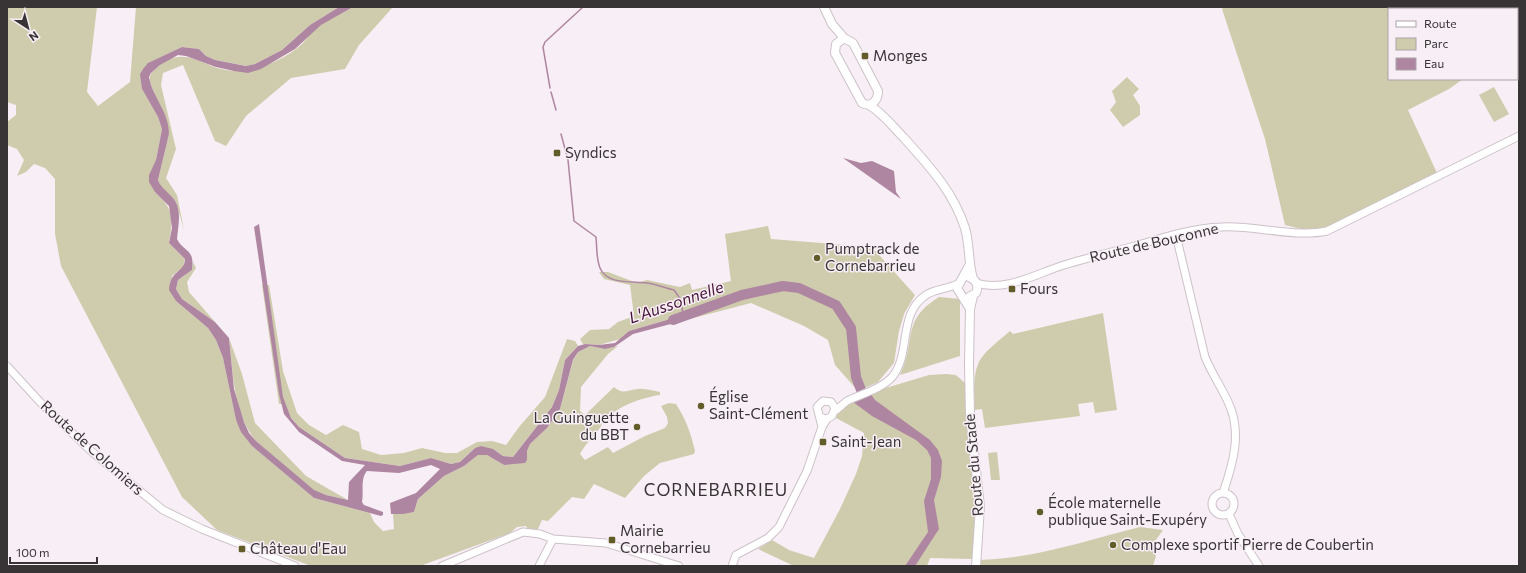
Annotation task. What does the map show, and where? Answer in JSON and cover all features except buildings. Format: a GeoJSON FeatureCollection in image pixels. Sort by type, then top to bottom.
{"type":"FeatureCollection","features":[{"type":"Feature","properties":{"kind":"main road"},"geometry":{"type":"LineString","coordinates":[[824,7],[832,24],[836,44],[835,53],[862,103],[869,104],[884,116],[930,166],[952,197],[966,230],[969,250],[969,266],[975,287],[968,298],[960,294]]}},
{"type":"Feature","properties":{"kind":"main road"},"geometry":{"type":"LineString","coordinates":[[832,24],[844,38],[850,40],[855,48],[878,92],[877,98],[884,116]]}},
{"type":"Feature","properties":{"kind":"main road"},"geometry":{"type":"LineString","coordinates":[[836,44],[844,38]]}},
{"type":"Feature","properties":{"kind":"main road"},"geometry":{"type":"LineString","coordinates":[[869,104],[877,98]]}},
{"type":"Feature","properties":{"kind":"main road"},"geometry":{"type":"LineString","coordinates":[[969,266],[960,281],[960,294],[970,309]]}},
{"type":"Feature","properties":{"kind":"main road"},"geometry":{"type":"LineString","coordinates":[[960,281],[975,287]]}},
{"type":"Feature","properties":{"kind":"main road","name":"Route du Stade"},"geometry":{"type":"LineString","coordinates":[[975,287],[970,309],[969,365],[970,415],[980,507],[976,566]]}},
{"type":"Feature","properties":{"kind":"street","name":"Route de Bouconne"},"geometry":{"type":"LineString","coordinates":[[975,287],[1016,282],[1064,265],[1176,236],[1220,227],[1261,228],[1311,233],[1327,231],[1519,136]]}},
{"type":"Feature","properties":{"kind":"street"},"geometry":{"type":"LineString","coordinates":[[1176,236],[1205,357],[1229,404],[1236,430],[1235,452],[1223,493],[1215,498],[1213,508],[1219,514],[1229,514]]}},
{"type":"Feature","properties":{"kind":"street"},"geometry":{"type":"LineString","coordinates":[[824,418],[832,416],[835,411],[845,402],[887,381],[898,369],[910,316],[915,307],[925,296],[960,281]]}},
{"type":"Feature","properties":{"kind":"street"},"geometry":{"type":"LineString","coordinates":[[915,307],[935,295],[944,293],[960,294]]}},
{"type":"Feature","properties":{"kind":"street","name":"Route de Colomiers"},"geometry":{"type":"LineString","coordinates":[[7,366],[40,402],[91,451],[163,510],[202,529],[295,566]]}},
{"type":"Feature","properties":{"kind":"street"},"geometry":{"type":"LineString","coordinates":[[824,418],[817,411],[818,404],[823,401],[845,402]]}},
{"type":"Feature","properties":{"kind":"street"},"geometry":{"type":"LineString","coordinates":[[831,402],[835,411]]}},
{"type":"Feature","properties":{"kind":"street"},"geometry":{"type":"LineString","coordinates":[[732,566],[736,555],[768,538],[780,527],[812,459],[824,418]]}},
{"type":"Feature","properties":{"kind":"street"},"geometry":{"type":"LineString","coordinates":[[1223,493],[1230,496],[1234,502],[1234,506],[1229,514]]}},
{"type":"Feature","properties":{"kind":"street"},"geometry":{"type":"LineString","coordinates":[[1229,514],[1238,534],[1259,566]]}},
{"type":"Feature","properties":{"kind":"street"},"geometry":{"type":"LineString","coordinates":[[442,566],[523,532],[540,534],[553,538],[606,543],[679,566]]}},
{"type":"Feature","properties":{"kind":"street"},"geometry":{"type":"LineString","coordinates":[[539,566],[553,538]]}},
{"type":"Feature","properties":{"kind":"green space"},"geometry":{"type":"Polygon","coordinates":[[[7,7],[97,7],[87,92],[98,106],[130,82],[136,7],[339,7],[310,25],[282,50],[255,64],[247,66],[215,60],[206,56],[199,49],[182,47],[151,62],[142,89],[158,117],[162,129],[156,160],[155,192],[166,203],[171,215],[169,243],[185,259],[183,267],[172,276],[176,301],[208,328],[216,340],[223,358],[236,420],[252,446],[314,498],[370,513],[374,522],[383,531],[394,529],[393,514],[414,512],[418,499],[444,476],[464,466],[478,455],[487,455],[504,465],[527,460],[527,451],[530,444],[547,428],[560,409],[573,361],[578,352],[590,346],[605,349],[618,346],[608,354],[581,387],[580,411],[585,415],[614,387],[620,391],[646,389],[660,392],[660,395],[645,398],[622,407],[609,416],[580,454],[585,460],[608,447],[613,453],[645,436],[665,428],[668,423],[667,417],[661,406],[669,403],[676,404],[683,415],[692,439],[695,451],[694,454],[660,463],[644,476],[625,498],[594,484],[584,499],[572,497],[548,521],[542,520],[538,529],[528,529],[526,526],[517,527],[510,533],[420,566],[311,566],[217,530],[182,497],[61,266],[55,234],[55,179],[45,168],[34,164],[26,172],[17,176],[24,160],[17,149],[7,145],[7,122],[16,115],[16,105],[7,102],[7,7]]]}},
{"type":"Feature","properties":{"kind":"green space"},"geometry":{"type":"Polygon","coordinates":[[[353,7],[393,7],[359,45],[345,69],[291,78],[246,116],[226,146],[215,141],[183,65],[163,73],[161,85],[176,149],[166,178],[177,195],[184,230],[176,202],[161,187],[158,180],[169,134],[150,81],[150,76],[152,73],[168,60],[178,57],[187,57],[224,70],[235,71],[262,67],[279,60],[295,50],[320,25],[353,7]]]}},
{"type":"Feature","properties":{"kind":"green space"},"geometry":{"type":"Polygon","coordinates":[[[1224,7],[1519,7],[1519,33],[1518,8],[1388,8],[1388,80],[1462,80],[1449,89],[1408,110],[1437,173],[1337,223],[1316,230],[1301,229],[1285,225],[1265,139],[1222,9],[1224,7]]]}},
{"type":"Feature","properties":{"kind":"green space"},"geometry":{"type":"Polygon","coordinates":[[[1127,77],[1139,89],[1133,95],[1140,106],[1140,115],[1123,127],[1110,110],[1116,102],[1112,91],[1127,77]]]}},
{"type":"Feature","properties":{"kind":"green space"},"geometry":{"type":"Polygon","coordinates":[[[1494,87],[1509,114],[1494,122],[1479,95],[1494,87]]]}},
{"type":"Feature","properties":{"kind":"green space"},"geometry":{"type":"Polygon","coordinates":[[[768,226],[771,239],[872,247],[915,295],[904,314],[899,331],[894,363],[878,382],[858,391],[835,365],[828,340],[804,326],[751,303],[686,320],[684,315],[629,331],[620,339],[599,345],[583,344],[580,339],[590,330],[609,329],[618,322],[634,316],[630,285],[604,279],[599,272],[608,272],[637,283],[647,280],[680,287],[690,283],[692,290],[731,281],[725,234],[768,226]]]}},
{"type":"Feature","properties":{"kind":"green space"},"geometry":{"type":"Polygon","coordinates":[[[193,262],[196,268],[187,282],[189,292],[215,322],[182,299],[176,289],[178,280],[192,270],[193,262]]]}},
{"type":"Feature","properties":{"kind":"green space"},"geometry":{"type":"Polygon","coordinates":[[[262,285],[269,285],[283,371],[297,413],[309,425],[326,435],[343,425],[359,432],[362,449],[381,455],[404,453],[422,448],[445,453],[457,453],[477,442],[492,441],[506,445],[519,427],[545,397],[567,339],[575,341],[578,346],[565,360],[559,390],[552,407],[513,457],[503,456],[493,449],[475,448],[460,462],[451,464],[431,458],[400,466],[345,458],[299,427],[291,418],[285,404],[279,404],[262,285]]]}},
{"type":"Feature","properties":{"kind":"green space"},"geometry":{"type":"Polygon","coordinates":[[[939,297],[960,299],[960,356],[900,375],[908,352],[914,323],[927,306],[939,297]]]}},
{"type":"Feature","properties":{"kind":"green space"},"geometry":{"type":"Polygon","coordinates":[[[1103,313],[1117,410],[1095,413],[1093,402],[1078,404],[1080,416],[985,428],[982,409],[975,410],[974,382],[979,362],[988,350],[1010,331],[1013,334],[1103,313]]]}},
{"type":"Feature","properties":{"kind":"green space"},"geometry":{"type":"Polygon","coordinates":[[[229,338],[242,374],[255,423],[306,476],[348,500],[314,491],[256,441],[248,430],[238,405],[233,378],[229,338]]]}},
{"type":"Feature","properties":{"kind":"green space"},"geometry":{"type":"Polygon","coordinates":[[[929,375],[956,375],[965,383],[967,417],[977,491],[972,559],[930,558],[927,566],[794,566],[758,549],[772,540],[789,550],[814,558],[840,509],[856,474],[862,456],[864,433],[836,418],[839,411],[844,406],[879,390],[929,375]]]}},
{"type":"Feature","properties":{"kind":"green space"},"geometry":{"type":"Polygon","coordinates":[[[997,452],[1000,480],[991,480],[988,453],[997,452]]]}},
{"type":"Feature","properties":{"kind":"green space","name":"Complexe sportif Pierre de Coubertin"},"geometry":{"type":"Polygon","coordinates":[[[1140,527],[1163,530],[1151,547],[1156,556],[1153,566],[979,566],[979,560],[1000,559],[1040,553],[1140,527]]]}},
{"type":"Feature","properties":{"kind":"water"},"geometry":{"type":"Polygon","coordinates":[[[339,7],[353,7],[321,25],[295,49],[261,69],[248,73],[234,71],[216,67],[186,56],[178,55],[160,65],[151,73],[149,77],[154,92],[164,112],[169,134],[158,180],[178,206],[179,217],[177,239],[190,254],[193,263],[192,270],[178,280],[176,289],[182,299],[215,322],[229,338],[234,389],[244,422],[249,433],[256,441],[314,490],[326,495],[348,500],[349,482],[365,465],[342,461],[299,432],[284,414],[279,394],[254,227],[259,224],[283,397],[291,418],[299,427],[345,458],[400,466],[431,458],[451,464],[460,462],[475,448],[481,446],[493,449],[503,456],[513,457],[552,407],[559,390],[565,360],[578,346],[585,344],[599,345],[615,343],[629,331],[684,315],[686,320],[633,334],[614,347],[605,349],[590,346],[578,352],[573,360],[560,409],[547,428],[530,444],[525,463],[504,465],[487,455],[478,455],[464,466],[444,476],[418,499],[414,512],[403,514],[391,514],[390,503],[416,493],[440,469],[431,465],[399,473],[367,471],[363,481],[362,502],[364,505],[383,512],[383,515],[381,516],[314,498],[252,446],[241,432],[236,420],[223,358],[216,340],[208,328],[176,301],[169,290],[172,279],[183,267],[185,259],[169,243],[172,228],[169,206],[155,192],[149,182],[149,175],[156,160],[162,129],[158,117],[142,89],[140,74],[148,63],[182,47],[199,49],[206,56],[215,60],[246,66],[255,64],[282,50],[310,25],[339,7]]]}},
{"type":"Feature","properties":{"kind":"water"},"geometry":{"type":"Polygon","coordinates":[[[843,158],[861,163],[872,161],[894,171],[896,192],[901,199],[843,158]]]}},
{"type":"Feature","properties":{"kind":"water"},"geometry":{"type":"Polygon","coordinates":[[[870,393],[875,400],[930,440],[938,450],[942,461],[941,477],[934,500],[939,529],[915,566],[905,566],[928,532],[924,501],[931,479],[931,458],[927,450],[916,440],[872,416],[853,402],[870,393]]]}},
{"type":"Feature","properties":{"kind":"waterway"},"geometry":{"type":"LineString","coordinates":[[550,88],[543,47],[545,42],[583,7]]}},
{"type":"Feature","properties":{"kind":"waterway"},"geometry":{"type":"LineString","coordinates":[[551,92],[556,110]]}},
{"type":"Feature","properties":{"kind":"waterway"},"geometry":{"type":"LineString","coordinates":[[561,134],[568,160],[574,221],[596,237],[598,260],[603,273],[614,280],[641,282],[674,290],[681,300],[683,315]]}},
{"type":"Feature","properties":{"kind":"waterway","name":"L'Aussonnelle"},"geometry":{"type":"LineString","coordinates":[[673,320],[742,295],[783,286],[799,288],[836,305],[851,328],[856,377],[866,403]]}},
{"type":"Feature","properties":{"kind":"place","name":"Monges"},"geometry":{"type":"Point","coordinates":[865,56]}},
{"type":"Feature","properties":{"kind":"place","name":"Syndics"},"geometry":{"type":"Point","coordinates":[557,153]}},
{"type":"Feature","properties":{"kind":"place","name":"Pumptrack de Cornebarrieu"},"geometry":{"type":"Point","coordinates":[817,258]}},
{"type":"Feature","properties":{"kind":"place","name":"Fours"},"geometry":{"type":"Point","coordinates":[1012,289]}},
{"type":"Feature","properties":{"kind":"place","name":"Église Saint-Clément"},"geometry":{"type":"Point","coordinates":[701,406]}},
{"type":"Feature","properties":{"kind":"place","name":"La Guinguette du BBT"},"geometry":{"type":"Point","coordinates":[637,427]}},
{"type":"Feature","properties":{"kind":"place","name":"Saint-Jean"},"geometry":{"type":"Point","coordinates":[823,442]}},
{"type":"Feature","properties":{"kind":"place","name":"École maternelle publique Saint-Exupéry"},"geometry":{"type":"Point","coordinates":[1040,512]}},
{"type":"Feature","properties":{"kind":"place","name":"Mairie Cornebarrieu"},"geometry":{"type":"Point","coordinates":[612,540]}},
{"type":"Feature","properties":{"kind":"place","name":"Complexe sportif Pierre de Coubertin"},"geometry":{"type":"Point","coordinates":[1113,545]}},
{"type":"Feature","properties":{"kind":"place","name":"Château d'Eau"},"geometry":{"type":"Point","coordinates":[242,549]}},
{"type":"Feature","properties":{"kind":"district","name":"CORNEBARRIEU"},"geometry":{"type":"Point","coordinates":[716,490]}}]}
